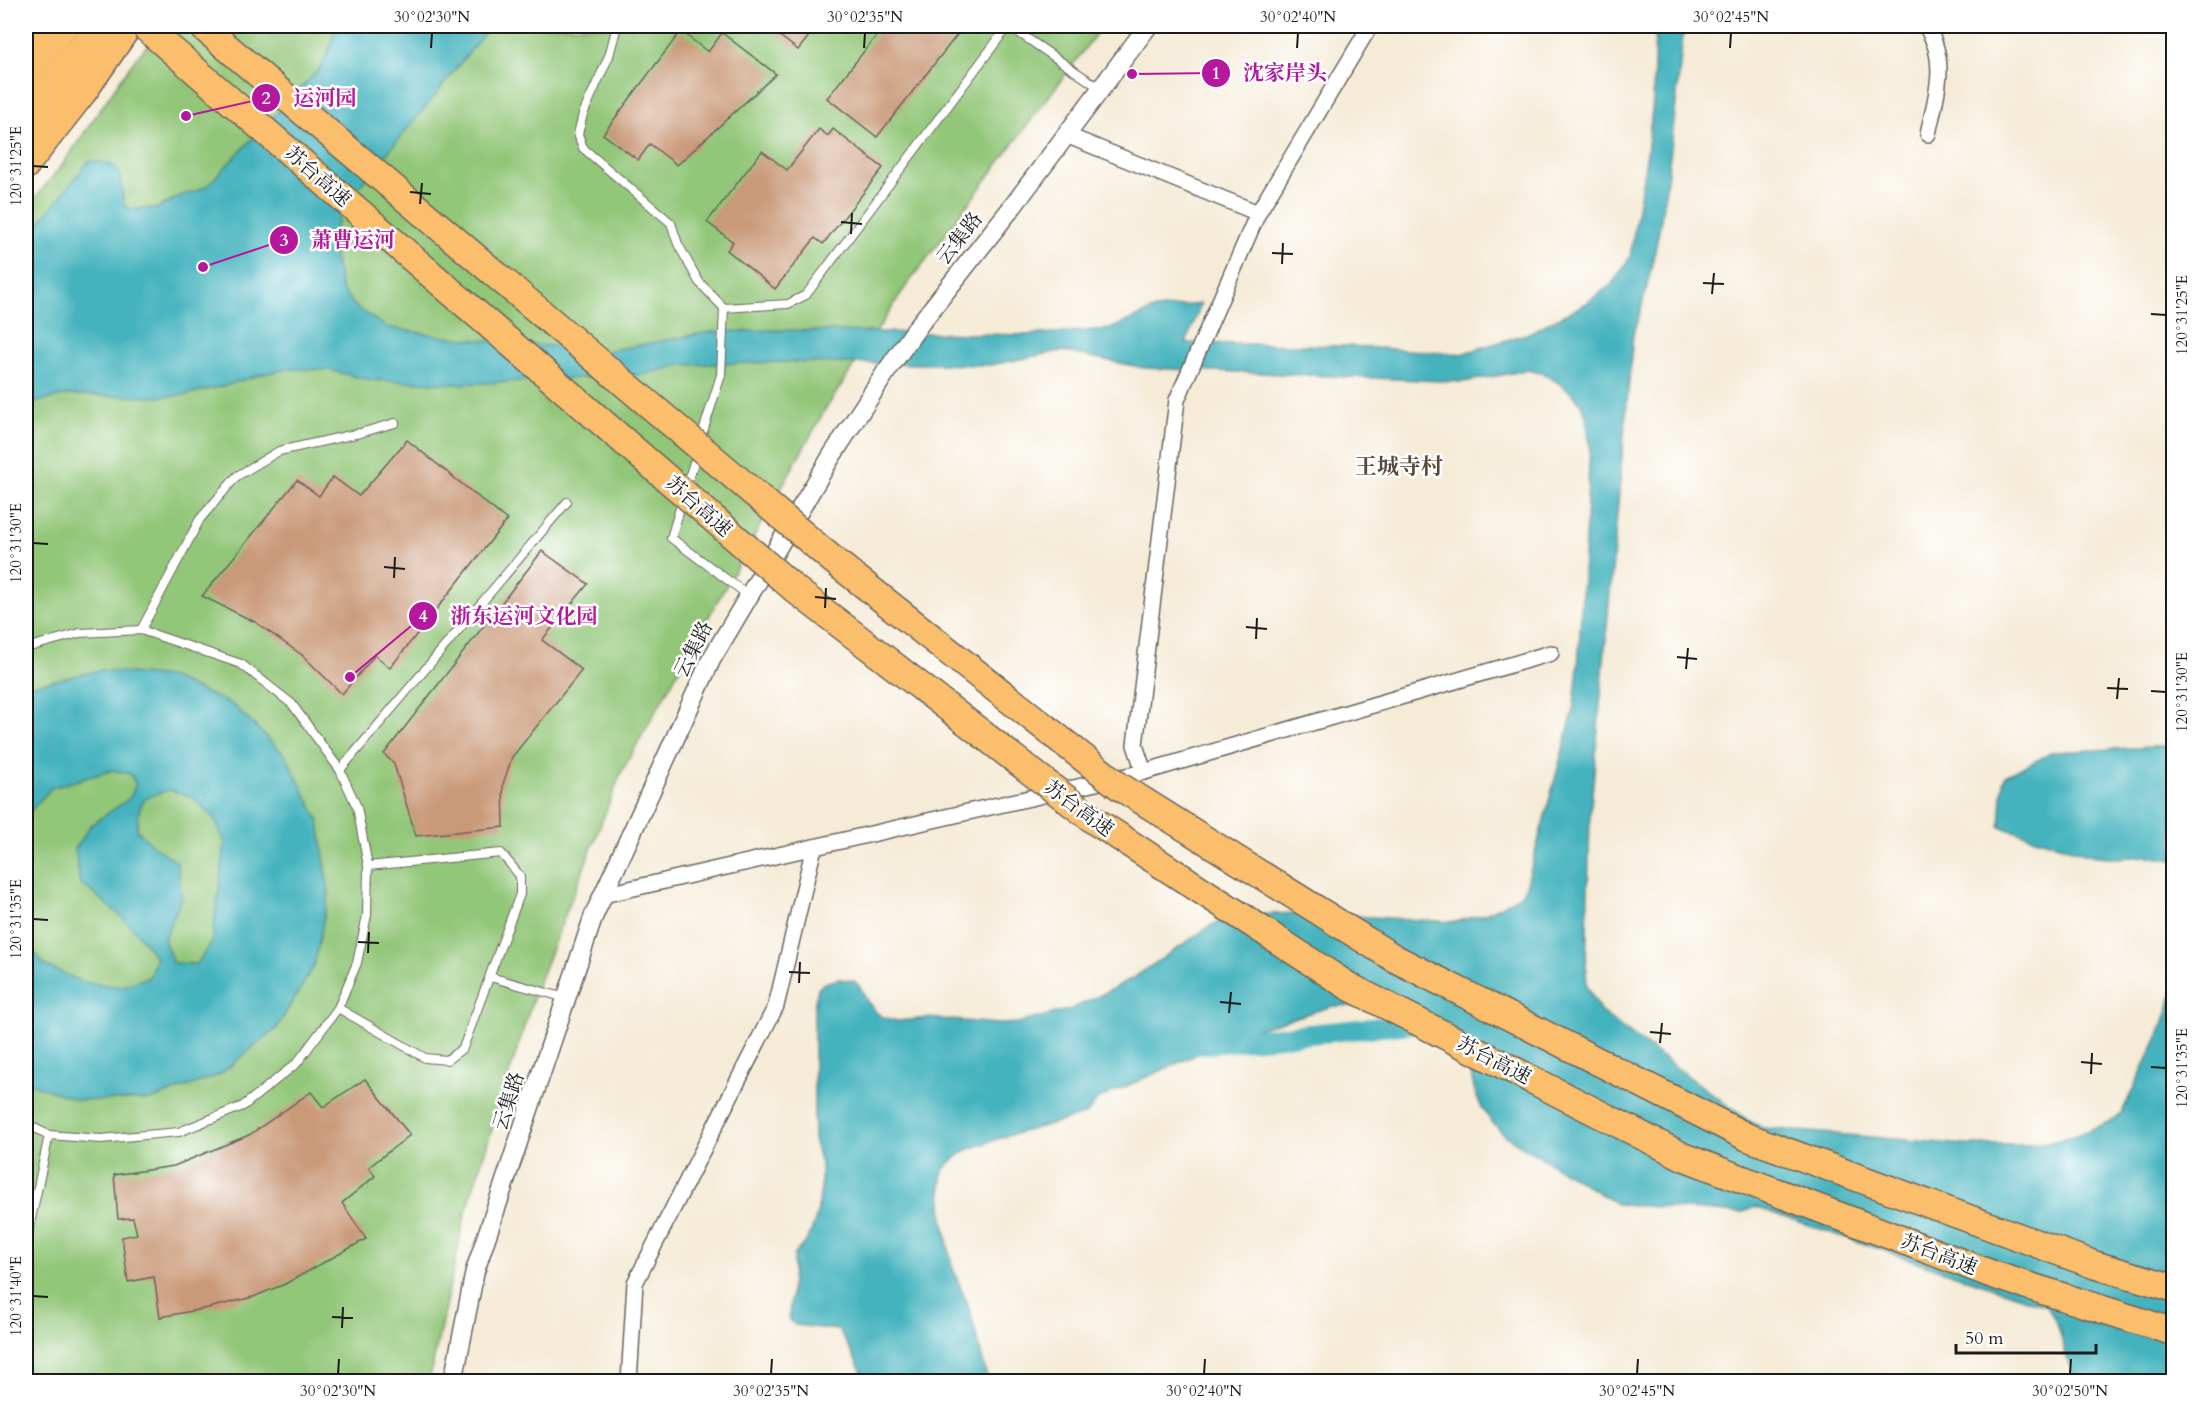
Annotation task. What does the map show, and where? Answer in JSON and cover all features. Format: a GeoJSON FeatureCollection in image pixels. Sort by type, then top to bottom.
{"type":"FeatureCollection","features":[{"type":"Feature","properties":{"kind":"highway","name":"苏台高速"},"geometry":{"type":"LineString","coordinates":[[144,26],[797,591],[1095,821],[1348,986],[1684,1157],[1994,1275],[2174,1332]]}},
{"type":"Feature","properties":{"kind":"highway","name":"苏台高速"},"geometry":{"type":"LineString","coordinates":[[202,26],[833,560],[1119,786],[1394,958],[1747,1137],[2095,1264],[2174,1288]]}},
{"type":"Feature","properties":{"kind":"main road"},"geometry":{"type":"LineString","coordinates":[[26,40],[38,26]]}},
{"type":"Feature","properties":{"kind":"main road"},"geometry":{"type":"LineString","coordinates":[[26,73],[67,26]]}},
{"type":"Feature","properties":{"kind":"main road"},"geometry":{"type":"LineString","coordinates":[[26,109],[99,26]]}},
{"type":"Feature","properties":{"kind":"main road"},"geometry":{"type":"LineString","coordinates":[[26,131],[114,26]]}},
{"type":"Feature","properties":{"kind":"main road"},"geometry":{"type":"LineString","coordinates":[[26,167],[84,93],[130,26]]}},
{"type":"Feature","properties":{"kind":"street","name":"云集路"},"geometry":{"type":"LineString","coordinates":[[453,1382],[475,1271],[594,915],[711,660],[831,457],[886,372],[919,325],[1013,206],[1148,26]]}},
{"type":"Feature","properties":{"kind":"street"},"geometry":{"type":"LineString","coordinates":[[1143,772],[1135,746],[1177,400],[1258,213],[1370,26]]}},
{"type":"Feature","properties":{"kind":"street"},"geometry":{"type":"LineString","coordinates":[[1926,26],[1934,39],[1940,69],[1928,134]]}},
{"type":"Feature","properties":{"kind":"street"},"geometry":{"type":"LineString","coordinates":[[1066,135],[1258,213]]}},
{"type":"Feature","properties":{"kind":"street"},"geometry":{"type":"LineString","coordinates":[[603,895],[1143,772],[1551,653]]}},
{"type":"Feature","properties":{"kind":"street"},"geometry":{"type":"LineString","coordinates":[[629,1382],[635,1283],[776,1006],[814,847]]}},
{"type":"Feature","properties":{"kind":"lane"},"geometry":{"type":"LineString","coordinates":[[617,26],[609,56],[583,114],[578,134],[580,141],[583,148],[671,223],[678,244],[699,282],[724,308],[721,375],[671,538],[748,595]]}},
{"type":"Feature","properties":{"kind":"lane"},"geometry":{"type":"LineString","coordinates":[[724,308],[788,304],[806,295],[1009,26],[1101,89]]}},
{"type":"Feature","properties":{"kind":"lane"},"geometry":{"type":"LineString","coordinates":[[141,630],[200,519],[237,476],[279,450],[360,433],[395,423]]}},
{"type":"Feature","properties":{"kind":"lane"},"geometry":{"type":"LineString","coordinates":[[340,770],[567,502]]}},
{"type":"Feature","properties":{"kind":"lane"},"geometry":{"type":"LineString","coordinates":[[26,648],[80,633],[141,630],[241,664],[292,704],[340,770],[357,807],[368,866],[367,915],[357,963],[338,1008],[297,1064],[243,1106],[179,1132],[101,1140],[50,1135],[26,1124]]}},
{"type":"Feature","properties":{"kind":"lane"},"geometry":{"type":"LineString","coordinates":[[338,1008],[425,1058],[447,1060],[463,1048],[520,894],[519,876],[501,854],[368,866]]}},
{"type":"Feature","properties":{"kind":"lane"},"geometry":{"type":"LineString","coordinates":[[490,977],[566,999]]}},
{"type":"Feature","properties":{"kind":"lane"},"geometry":{"type":"LineString","coordinates":[[26,1239],[50,1135]]}},
{"type":"Feature","properties":{"kind":"green space"},"geometry":{"type":"Polygon","coordinates":[[[163,26],[336,26],[329,50],[320,68],[212,183],[158,208],[129,209],[26,265],[26,209],[63,164],[130,66],[163,26]]]}},
{"type":"Feature","properties":{"kind":"green space"},"geometry":{"type":"Polygon","coordinates":[[[457,26],[1102,26],[904,289],[825,410],[621,773],[536,989],[465,1215],[429,1381],[26,1382],[26,380],[457,26]]]}},
{"type":"Feature","properties":{"kind":"water"},"geometry":{"type":"Polygon","coordinates":[[[336,26],[490,26],[345,204],[335,229],[334,257],[342,290],[355,306],[386,327],[446,337],[607,351],[710,332],[779,330],[1026,335],[1110,329],[1155,309],[1201,304],[1186,343],[1352,346],[1461,354],[1529,333],[1585,304],[1612,284],[1630,257],[1653,101],[1655,26],[1684,26],[1672,143],[1661,220],[1633,335],[1590,817],[1587,986],[1601,1012],[1748,1120],[1763,1128],[1967,1145],[2021,1145],[2051,1142],[2080,1134],[2109,1122],[2121,1114],[2159,1035],[2173,995],[2173,1381],[2076,1381],[2057,1325],[2047,1306],[1755,1207],[1741,1213],[1617,1204],[1504,1135],[1487,1116],[1477,1098],[1468,1054],[1378,1005],[1333,1006],[1244,1033],[1098,1099],[1087,1114],[1000,1138],[967,1150],[954,1159],[943,1170],[941,1186],[943,1218],[952,1266],[970,1311],[988,1381],[867,1381],[839,1330],[795,1325],[789,1320],[794,1254],[805,1243],[812,1229],[821,1189],[821,1164],[814,1140],[814,1006],[818,989],[824,983],[839,979],[854,981],[877,1013],[897,1021],[929,1018],[999,1024],[1018,1023],[1071,1009],[1093,999],[1133,978],[1212,925],[1240,915],[1304,913],[1455,922],[1485,914],[1513,900],[1525,890],[1573,712],[1578,667],[1590,448],[1586,416],[1580,402],[1569,391],[1544,374],[1529,370],[1463,382],[1144,368],[1061,351],[991,365],[780,362],[682,365],[641,375],[460,384],[370,380],[330,370],[290,369],[183,395],[157,397],[68,395],[26,404],[26,239],[89,161],[108,163],[119,171],[124,205],[130,209],[158,208],[182,195],[207,186],[320,68],[329,50],[336,26]]]}},
{"type":"Feature","properties":{"kind":"water"},"geometry":{"type":"Polygon","coordinates":[[[101,670],[170,677],[233,705],[286,756],[319,821],[329,894],[314,966],[276,1029],[219,1075],[150,1100],[77,1100],[26,1082],[26,941],[44,965],[83,982],[120,987],[149,977],[156,959],[140,937],[112,908],[80,883],[75,849],[91,825],[130,798],[136,784],[130,774],[113,770],[51,788],[26,816],[26,690],[33,685],[101,670]],[[170,790],[153,795],[143,802],[138,820],[137,830],[152,845],[177,862],[182,898],[164,939],[173,963],[197,964],[212,942],[225,843],[214,818],[192,797],[170,790]]]}},
{"type":"Feature","properties":{"kind":"water"},"geometry":{"type":"Polygon","coordinates":[[[2173,746],[2173,860],[2148,856],[2115,858],[2091,855],[2000,827],[2003,781],[2007,775],[2053,752],[2173,746]]]}},
{"type":"Feature","properties":{"kind":"building"},"geometry":{"type":"Polygon","coordinates":[[[767,26],[817,26],[798,50],[767,26]]]}},
{"type":"Feature","properties":{"kind":"building"},"geometry":{"type":"Polygon","coordinates":[[[884,26],[964,26],[877,137],[827,98],[884,26]]]}},
{"type":"Feature","properties":{"kind":"building"},"geometry":{"type":"Polygon","coordinates":[[[681,31],[708,52],[722,33],[776,74],[677,165],[650,144],[638,160],[603,134],[681,31]]]}},
{"type":"Feature","properties":{"kind":"building"},"geometry":{"type":"Polygon","coordinates":[[[819,129],[828,136],[833,129],[883,168],[823,244],[815,238],[775,289],[727,250],[733,242],[707,222],[762,151],[787,170],[819,129]]]}},
{"type":"Feature","properties":{"kind":"building"},"geometry":{"type":"Polygon","coordinates":[[[407,440],[507,520],[390,668],[375,655],[342,694],[302,655],[255,622],[202,596],[297,480],[319,496],[333,477],[359,496],[407,440]]]}},
{"type":"Feature","properties":{"kind":"building"},"geometry":{"type":"Polygon","coordinates":[[[542,551],[588,584],[542,640],[582,670],[512,757],[503,784],[504,827],[416,836],[394,764],[384,754],[542,551]]]}},
{"type":"Feature","properties":{"kind":"building"},"geometry":{"type":"Polygon","coordinates":[[[365,1079],[410,1135],[369,1167],[375,1176],[342,1203],[366,1239],[285,1284],[253,1297],[160,1317],[154,1277],[128,1282],[122,1237],[137,1234],[133,1218],[118,1219],[114,1175],[174,1166],[249,1135],[311,1092],[323,1107],[365,1079]]]}},
{"type":"Feature","properties":{"kind":"waterway"},"geometry":{"type":"LineString","coordinates":[[1199,1045],[1421,1023]]}},
{"type":"Feature","properties":{"kind":"place","name":"沈家岸头"},"geometry":{"type":"Point","coordinates":[1132,74]}},
{"type":"Feature","properties":{"kind":"place","name":"运河园"},"geometry":{"type":"Point","coordinates":[186,116]}},
{"type":"Feature","properties":{"kind":"place","name":"萧曹运河"},"geometry":{"type":"Point","coordinates":[203,267]}},
{"type":"Feature","properties":{"kind":"place","name":"浙东运河文化园"},"geometry":{"type":"Point","coordinates":[350,677]}},
{"type":"Feature","properties":{"kind":"district","name":"王城寺村"},"geometry":{"type":"Point","coordinates":[1399,466]}}]}
